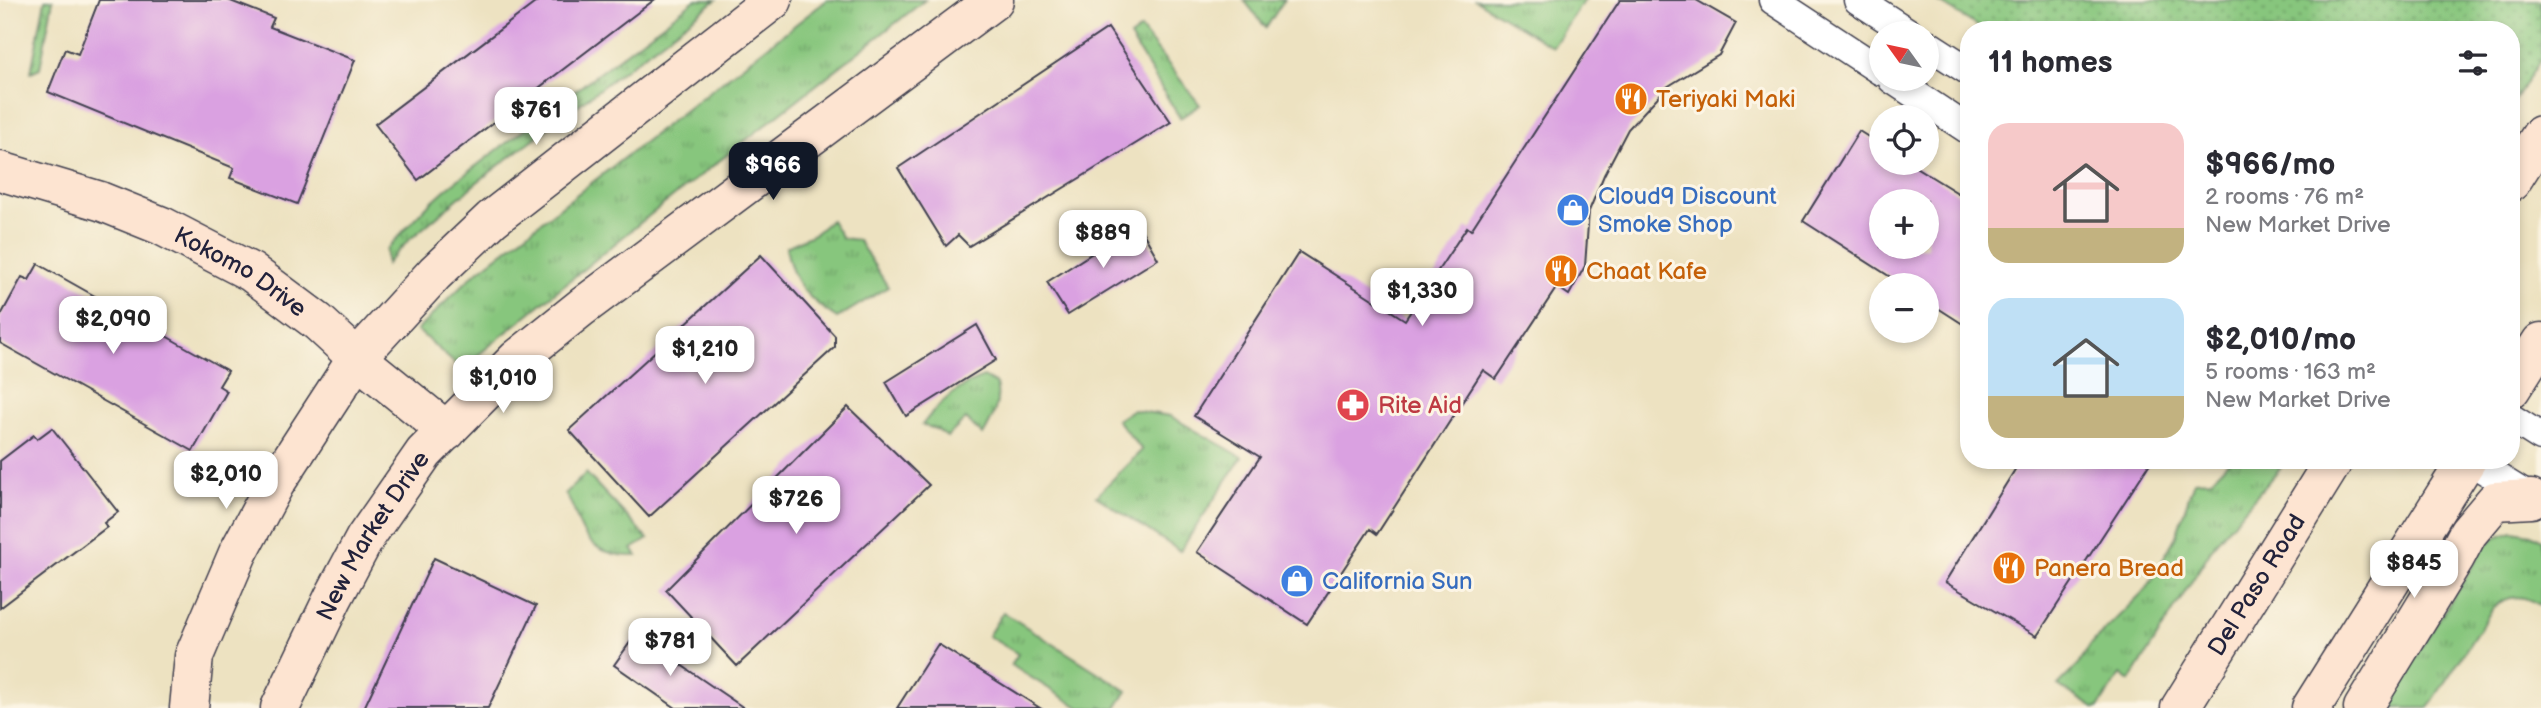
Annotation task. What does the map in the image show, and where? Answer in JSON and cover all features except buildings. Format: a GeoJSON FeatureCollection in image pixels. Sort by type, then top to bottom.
{"type":"FeatureCollection","features":[{"type":"Feature","properties":{"kind":"street"},"geometry":{"type":"LineString","coordinates":[[189,708],[194,656],[238,553],[275,484],[357,358],[435,274],[492,219],[773,0]]}},
{"type":"Feature","properties":{"kind":"street","name":"New Market Drive"},"geometry":{"type":"LineString","coordinates":[[280,708],[365,538],[424,453],[517,359],[582,307],[994,0]]}},
{"type":"Feature","properties":{"kind":"street"},"geometry":{"type":"LineString","coordinates":[[1773,0],[1869,63]]}},
{"type":"Feature","properties":{"kind":"street"},"geometry":{"type":"LineString","coordinates":[[1858,0],[1890,21]]}},
{"type":"Feature","properties":{"kind":"street"},"geometry":{"type":"LineString","coordinates":[[1939,52],[1960,65]]}},
{"type":"Feature","properties":{"kind":"street"},"geometry":{"type":"LineString","coordinates":[[1910,91],[1960,124]]}},
{"type":"Feature","properties":{"kind":"street"},"geometry":{"type":"LineString","coordinates":[[2520,168],[2541,135]]}},
{"type":"Feature","properties":{"kind":"street","name":"Kokomo Drive"},"geometry":{"type":"LineString","coordinates":[[0,171],[100,201],[162,226],[251,272],[318,322],[357,358],[447,431]]}},
{"type":"Feature","properties":{"kind":"street"},"geometry":{"type":"LineString","coordinates":[[2520,375],[2541,342]]}},
{"type":"Feature","properties":{"kind":"street"},"geometry":{"type":"LineString","coordinates":[[2520,424],[2541,437]]}},
{"type":"Feature","properties":{"kind":"street","name":"Del Paso Road"},"geometry":{"type":"LineString","coordinates":[[2180,708],[2328,469]]}},
{"type":"Feature","properties":{"kind":"street"},"geometry":{"type":"LineString","coordinates":[[2311,708],[2462,469]]}},
{"type":"Feature","properties":{"kind":"street"},"geometry":{"type":"LineString","coordinates":[[2483,469],[2536,502]]}},
{"type":"Feature","properties":{"kind":"street"},"geometry":{"type":"LineString","coordinates":[[2363,708],[2468,533],[2496,501],[2536,502]]}},
{"type":"Feature","properties":{"kind":"green space"},"geometry":{"type":"Polygon","coordinates":[[[45,0],[53,0],[40,68],[31,72],[45,0]]]}},
{"type":"Feature","properties":{"kind":"green space"},"geometry":{"type":"Polygon","coordinates":[[[695,0],[716,0],[476,183],[408,241],[386,264],[386,250],[447,188],[695,0]]]}},
{"type":"Feature","properties":{"kind":"green space"},"geometry":{"type":"Polygon","coordinates":[[[827,0],[925,0],[650,215],[461,369],[417,330],[473,275],[827,0]]]}},
{"type":"Feature","properties":{"kind":"green space"},"geometry":{"type":"Polygon","coordinates":[[[1244,0],[1284,0],[1266,28],[1244,0]]]}},
{"type":"Feature","properties":{"kind":"green space"},"geometry":{"type":"Polygon","coordinates":[[[1476,0],[1584,0],[1553,47],[1476,0]]]}},
{"type":"Feature","properties":{"kind":"green space"},"geometry":{"type":"Polygon","coordinates":[[[1935,0],[2541,0],[2541,59],[2520,92],[2520,21],[1969,21],[1935,0]]]}},
{"type":"Feature","properties":{"kind":"green space"},"geometry":{"type":"Polygon","coordinates":[[[1141,29],[1200,105],[1180,118],[1130,37],[1141,29]]]}},
{"type":"Feature","properties":{"kind":"green space"},"geometry":{"type":"Polygon","coordinates":[[[831,220],[842,238],[858,240],[888,287],[837,318],[817,304],[803,289],[792,271],[786,247],[816,233],[831,220]]]}},
{"type":"Feature","properties":{"kind":"green space"},"geometry":{"type":"Polygon","coordinates":[[[984,377],[996,384],[997,397],[992,417],[983,435],[966,419],[947,437],[936,429],[922,425],[950,396],[984,377]]]}},
{"type":"Feature","properties":{"kind":"green space"},"geometry":{"type":"Polygon","coordinates":[[[1132,410],[1170,416],[1242,457],[1180,551],[1096,496],[1142,450],[1117,420],[1132,410]]]}},
{"type":"Feature","properties":{"kind":"green space"},"geometry":{"type":"Polygon","coordinates":[[[2221,469],[2279,469],[2216,542],[2130,681],[2121,674],[2098,708],[2094,708],[2058,685],[2079,664],[2090,645],[2148,587],[2176,536],[2194,481],[2211,480],[2221,469]]]}},
{"type":"Feature","properties":{"kind":"green space"},"geometry":{"type":"Polygon","coordinates":[[[586,473],[648,539],[632,549],[637,556],[618,555],[602,550],[583,533],[565,494],[586,473]]]}},
{"type":"Feature","properties":{"kind":"green space"},"geometry":{"type":"Polygon","coordinates":[[[2512,531],[2531,534],[2541,540],[2541,606],[2528,599],[2516,597],[2499,603],[2493,608],[2428,708],[2383,708],[2486,545],[2496,537],[2512,531]]]}},
{"type":"Feature","properties":{"kind":"green space"},"geometry":{"type":"Polygon","coordinates":[[[1003,612],[1127,691],[1116,708],[1080,708],[1011,665],[1018,654],[988,636],[1003,612]]]}},
{"type":"Feature","properties":{"kind":"place","name":"Teriyaki Maki"},"geometry":{"type":"Point","coordinates":[1631,99]}},
{"type":"Feature","properties":{"kind":"place","name":"Cloud9 Discount Smoke Shop"},"geometry":{"type":"Point","coordinates":[1573,210]}},
{"type":"Feature","properties":{"kind":"place","name":"Chaat Kafe"},"geometry":{"type":"Point","coordinates":[1561,271]}},
{"type":"Feature","properties":{"kind":"place","name":"Rite Aid"},"geometry":{"type":"Point","coordinates":[1353,405]}},
{"type":"Feature","properties":{"kind":"place","name":"Panera Bread"},"geometry":{"type":"Point","coordinates":[2009,568]}},
{"type":"Feature","properties":{"kind":"place","name":"California Sun"},"geometry":{"type":"Point","coordinates":[1297,581]}}]}
